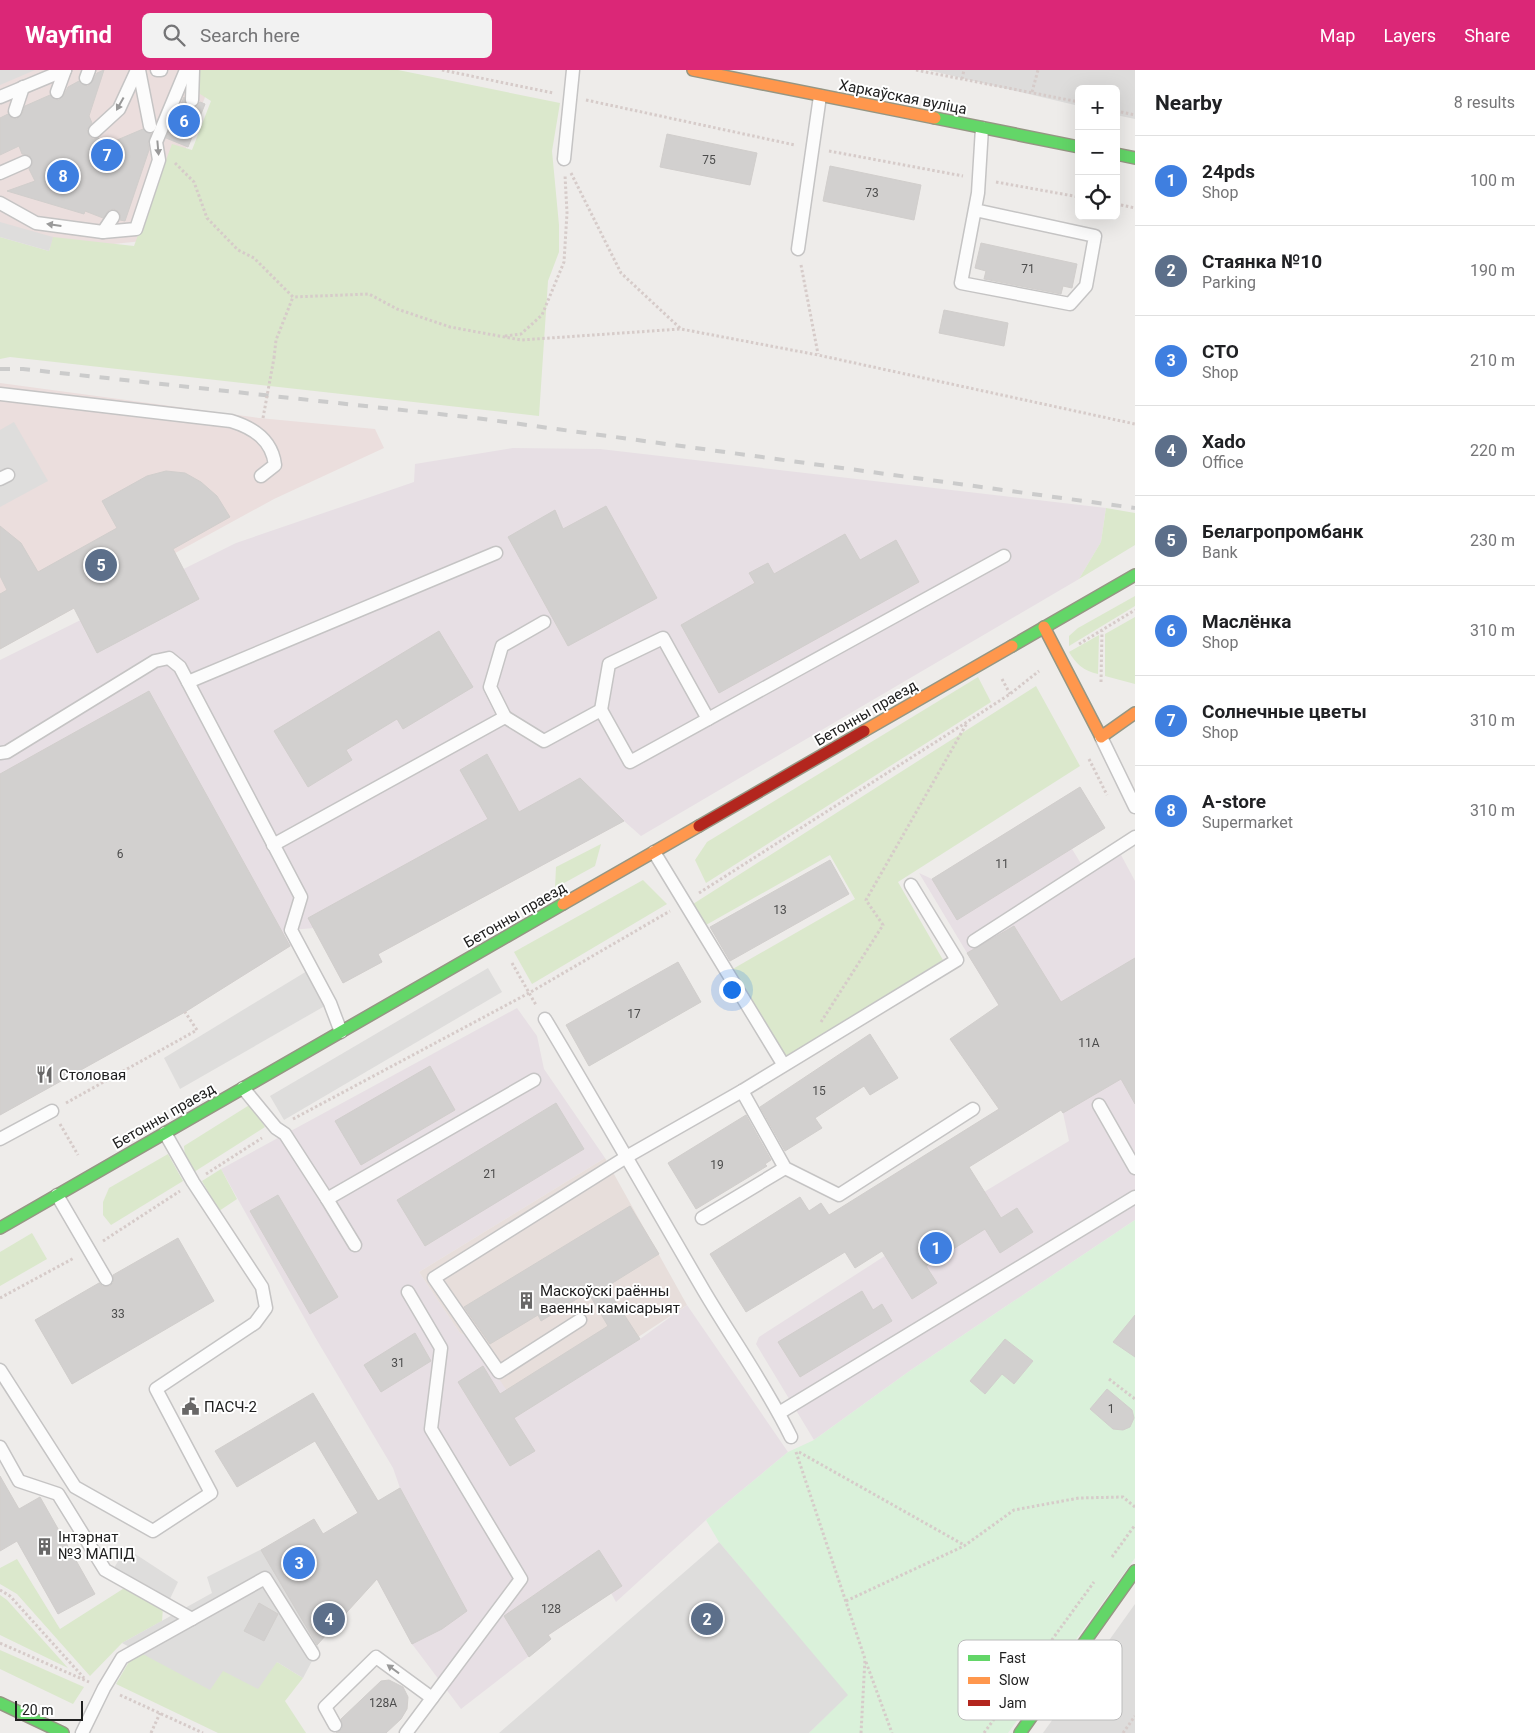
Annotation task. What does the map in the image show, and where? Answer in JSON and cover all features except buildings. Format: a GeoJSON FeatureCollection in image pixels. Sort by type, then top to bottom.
{"type":"FeatureCollection","features":[{"type":"Feature","properties":{"kind":"street","name":"Харкаўская вуліца"},"geometry":{"type":"LineString","coordinates":[[693,70],[1075,146]]}},
{"type":"Feature","properties":{"kind":"street"},"geometry":{"type":"LineString","coordinates":[[1120,155],[1135,158]]}},
{"type":"Feature","properties":{"kind":"street","name":"Бетонны праезд"},"geometry":{"type":"LineString","coordinates":[[0,1228],[1135,575]]}},
{"type":"Feature","properties":{"kind":"street"},"geometry":{"type":"LineString","coordinates":[[1044,627],[1101,737],[1135,713]]}},
{"type":"Feature","properties":{"kind":"street"},"geometry":{"type":"LineString","coordinates":[[1086,1640],[1135,1571]]}},
{"type":"Feature","properties":{"kind":"street"},"geometry":{"type":"LineString","coordinates":[[0,1703],[63,1733]]}},
{"type":"Feature","properties":{"kind":"street"},"geometry":{"type":"LineString","coordinates":[[1020,1733],[1029,1720]]}},
{"type":"Feature","properties":{"kind":"lane"},"geometry":{"type":"LineString","coordinates":[[0,96],[65,70]]}},
{"type":"Feature","properties":{"kind":"lane"},"geometry":{"type":"LineString","coordinates":[[57,92],[65,70]]}},
{"type":"Feature","properties":{"kind":"lane"},"geometry":{"type":"LineString","coordinates":[[138,70],[150,126]]}},
{"type":"Feature","properties":{"kind":"lane"},"geometry":{"type":"LineString","coordinates":[[95,131],[119,109],[138,70]]}},
{"type":"Feature","properties":{"kind":"lane"},"geometry":{"type":"LineString","coordinates":[[0,203],[36,222],[103,232],[136,229],[160,160],[156,142],[186,70]]}},
{"type":"Feature","properties":{"kind":"lane"},"geometry":{"type":"LineString","coordinates":[[192,100],[193,70]]}},
{"type":"Feature","properties":{"kind":"lane"},"geometry":{"type":"LineString","coordinates":[[564,159],[573,70]]}},
{"type":"Feature","properties":{"kind":"lane"},"geometry":{"type":"LineString","coordinates":[[15,111],[23,87]]}},
{"type":"Feature","properties":{"kind":"lane"},"geometry":{"type":"LineString","coordinates":[[798,249],[811,148],[820,96]]}},
{"type":"Feature","properties":{"kind":"lane"},"geometry":{"type":"LineString","coordinates":[[975,210],[1095,236],[1086,286],[1070,304],[961,283],[978,193],[982,128]]}},
{"type":"Feature","properties":{"kind":"lane"},"geometry":{"type":"LineString","coordinates":[[0,173],[25,162]]}},
{"type":"Feature","properties":{"kind":"lane"},"geometry":{"type":"LineString","coordinates":[[103,232],[113,217]]}},
{"type":"Feature","properties":{"kind":"lane"},"geometry":{"type":"LineString","coordinates":[[0,394],[232,420],[250,427],[260,434],[274,454],[275,466],[268,473],[261,476]]}},
{"type":"Feature","properties":{"kind":"lane"},"geometry":{"type":"LineString","coordinates":[[188,682],[496,552]]}},
{"type":"Feature","properties":{"kind":"lane"},"geometry":{"type":"LineString","coordinates":[[708,719],[663,638],[609,664],[601,710],[630,762],[1004,556]]}},
{"type":"Feature","properties":{"kind":"lane"},"geometry":{"type":"LineString","coordinates":[[544,622],[502,646],[490,687],[505,717],[544,741],[601,710]]}},
{"type":"Feature","properties":{"kind":"lane"},"geometry":{"type":"LineString","coordinates":[[0,753],[8,752],[155,661],[169,658],[180,667],[300,897],[291,930],[330,1003],[341,1032]]}},
{"type":"Feature","properties":{"kind":"lane"},"geometry":{"type":"LineString","coordinates":[[273,845],[505,717]]}},
{"type":"Feature","properties":{"kind":"lane"},"geometry":{"type":"LineString","coordinates":[[1101,737],[1135,807]]}},
{"type":"Feature","properties":{"kind":"lane"},"geometry":{"type":"LineString","coordinates":[[974,941],[1135,837]]}},
{"type":"Feature","properties":{"kind":"lane"},"geometry":{"type":"LineString","coordinates":[[654,852],[783,1064]]}},
{"type":"Feature","properties":{"kind":"lane"},"geometry":{"type":"LineString","coordinates":[[580,1320],[500,1372],[434,1278],[628,1156],[742,1091],[783,1064],[957,960],[911,885]]}},
{"type":"Feature","properties":{"kind":"lane"},"geometry":{"type":"LineString","coordinates":[[544,1019],[628,1156],[705,1292],[780,1413],[791,1437]]}},
{"type":"Feature","properties":{"kind":"lane"},"geometry":{"type":"LineString","coordinates":[[327,1199],[534,1080]]}},
{"type":"Feature","properties":{"kind":"lane"},"geometry":{"type":"LineString","coordinates":[[243,1088],[276,1128],[285,1134],[355,1244]]}},
{"type":"Feature","properties":{"kind":"lane"},"geometry":{"type":"LineString","coordinates":[[742,1091],[785,1168],[839,1195],[973,1109]]}},
{"type":"Feature","properties":{"kind":"lane"},"geometry":{"type":"LineString","coordinates":[[1098,1105],[1135,1168]]}},
{"type":"Feature","properties":{"kind":"lane"},"geometry":{"type":"LineString","coordinates":[[0,1139],[52,1111]]}},
{"type":"Feature","properties":{"kind":"lane"},"geometry":{"type":"LineString","coordinates":[[0,1370],[75,1487],[153,1531],[211,1493],[156,1389],[255,1323],[266,1308],[262,1287],[193,1182],[165,1133]]}},
{"type":"Feature","properties":{"kind":"lane"},"geometry":{"type":"LineString","coordinates":[[702,1218],[785,1168]]}},
{"type":"Feature","properties":{"kind":"lane"},"geometry":{"type":"LineString","coordinates":[[57,1195],[106,1279]]}},
{"type":"Feature","properties":{"kind":"lane"},"geometry":{"type":"LineString","coordinates":[[780,1413],[1135,1197]]}},
{"type":"Feature","properties":{"kind":"lane"},"geometry":{"type":"LineString","coordinates":[[408,1292],[441,1348],[431,1430],[521,1579],[432,1698],[412,1730]]}},
{"type":"Feature","properties":{"kind":"lane"},"geometry":{"type":"LineString","coordinates":[[0,1448],[20,1481],[58,1494],[105,1570],[192,1619]]}},
{"type":"Feature","properties":{"kind":"lane"},"geometry":{"type":"LineString","coordinates":[[82,1733],[104,1688],[122,1658],[265,1578],[313,1654]]}},
{"type":"Feature","properties":{"kind":"lane"},"geometry":{"type":"LineString","coordinates":[[335,1725],[325,1707],[376,1657],[432,1698]]}},
{"type":"Feature","properties":{"kind":"path"},"geometry":{"type":"LineString","coordinates":[[442,70],[811,148],[1075,197]]}},
{"type":"Feature","properties":{"kind":"path"},"geometry":{"type":"LineString","coordinates":[[916,70],[1075,101]]}},
{"type":"Feature","properties":{"kind":"path"},"geometry":{"type":"LineString","coordinates":[[962,79],[964,70]]}},
{"type":"Feature","properties":{"kind":"path"},"geometry":{"type":"LineString","coordinates":[[1032,92],[1038,70]]}},
{"type":"Feature","properties":{"kind":"path"},"geometry":{"type":"LineString","coordinates":[[1120,112],[1134,114]]}},
{"type":"Feature","properties":{"kind":"path"},"geometry":{"type":"LineString","coordinates":[[156,142],[194,182],[207,218],[238,250],[254,258],[293,297],[369,294],[397,309],[450,327],[521,340],[681,329],[818,355],[1135,424]]}},
{"type":"Feature","properties":{"kind":"path"},"geometry":{"type":"LineString","coordinates":[[564,159],[621,273],[681,329]]}},
{"type":"Feature","properties":{"kind":"path"},"geometry":{"type":"LineString","coordinates":[[503,337],[521,334],[542,315],[564,262],[567,213],[564,159]]}},
{"type":"Feature","properties":{"kind":"path"},"geometry":{"type":"LineString","coordinates":[[1120,205],[1135,208]]}},
{"type":"Feature","properties":{"kind":"path"},"geometry":{"type":"LineString","coordinates":[[798,249],[818,355]]}},
{"type":"Feature","properties":{"kind":"path"},"geometry":{"type":"LineString","coordinates":[[263,418],[276,340],[293,297]]}},
{"type":"Feature","properties":{"kind":"path"},"geometry":{"type":"LineString","coordinates":[[1037,672],[1042,680]]}},
{"type":"Feature","properties":{"kind":"path"},"geometry":{"type":"LineString","coordinates":[[0,1298],[90,1249],[276,1128],[529,993],[685,902],[1010,694]]}},
{"type":"Feature","properties":{"kind":"path"},"geometry":{"type":"LineString","coordinates":[[820,1023],[883,925],[866,900],[967,722]]}},
{"type":"Feature","properties":{"kind":"path"},"geometry":{"type":"LineString","coordinates":[[1084,750],[1109,799]]}},
{"type":"Feature","properties":{"kind":"path"},"geometry":{"type":"LineString","coordinates":[[499,941],[544,1019]]}},
{"type":"Feature","properties":{"kind":"path"},"geometry":{"type":"LineString","coordinates":[[79,1156],[52,1111],[197,1030],[185,1012]]}},
{"type":"Feature","properties":{"kind":"path"},"geometry":{"type":"LineString","coordinates":[[1110,1379],[1135,1399]]}},
{"type":"Feature","properties":{"kind":"path"},"geometry":{"type":"LineString","coordinates":[[892,1733],[865,1659],[795,1450],[964,1546]]}},
{"type":"Feature","properties":{"kind":"path"},"geometry":{"type":"LineString","coordinates":[[846,1601],[964,1546],[1014,1510],[1079,1498],[1123,1497],[1135,1507]]}},
{"type":"Feature","properties":{"kind":"path"},"geometry":{"type":"LineString","coordinates":[[1108,1563],[1135,1525]]}},
{"type":"Feature","properties":{"kind":"path"},"geometry":{"type":"LineString","coordinates":[[1052,1640],[1097,1578]]}},
{"type":"Feature","properties":{"kind":"path"},"geometry":{"type":"LineString","coordinates":[[0,1590],[10,1596],[86,1680]]}},
{"type":"Feature","properties":{"kind":"path"},"geometry":{"type":"LineString","coordinates":[[860,1733],[865,1659]]}},
{"type":"Feature","properties":{"kind":"path"},"geometry":{"type":"LineString","coordinates":[[151,1733],[160,1712]]}},
{"type":"Feature","properties":{"kind":"path"},"geometry":{"type":"LineString","coordinates":[[1123,1733],[1135,1716]]}},
{"type":"Feature","properties":{"kind":"path"},"geometry":{"type":"LineString","coordinates":[[984,1733],[993,1720]]}},
{"type":"Feature","properties":{"kind":"shaded area"},"geometry":{"type":"Polygon","coordinates":[[[0,70],[215,70],[152,240],[56,250],[0,227],[0,70]]]}},
{"type":"Feature","properties":{"kind":"shaded area"},"geometry":{"type":"Polygon","coordinates":[[[0,70],[35,70],[0,85],[0,70]]]}},
{"type":"Feature","properties":{"kind":"shaded area"},"geometry":{"type":"Polygon","coordinates":[[[928,70],[1135,70],[1135,119],[1120,116],[1120,85],[1075,85],[1075,105],[928,70]]]}},
{"type":"Feature","properties":{"kind":"shaded area"},"geometry":{"type":"Polygon","coordinates":[[[0,222],[53,237],[49,251],[0,237],[0,222]]]}},
{"type":"Feature","properties":{"kind":"shaded area"},"geometry":{"type":"Polygon","coordinates":[[[0,383],[259,418],[375,429],[384,448],[274,499],[0,649],[0,383]]]}},
{"type":"Feature","properties":{"kind":"shaded area"},"geometry":{"type":"Polygon","coordinates":[[[14,422],[48,481],[0,507],[0,430],[14,422]]]}},
{"type":"Feature","properties":{"kind":"shaded area"},"geometry":{"type":"Polygon","coordinates":[[[513,448],[600,449],[1106,508],[1101,542],[1079,579],[641,836],[624,821],[378,954],[382,962],[343,983],[314,928],[291,930],[284,934],[291,946],[185,1012],[0,1115],[0,660],[236,543],[414,482],[415,464],[513,448]]]}},
{"type":"Feature","properties":{"kind":"shaded area"},"geometry":{"type":"Polygon","coordinates":[[[1080,787],[1105,828],[1072,849],[1088,875],[1121,855],[1135,881],[1135,1220],[911,1370],[814,1440],[756,1344],[759,1337],[984,1192],[1069,1141],[1063,1113],[919,873],[932,879],[1080,787]]]}},
{"type":"Feature","properties":{"kind":"shaded area"},"geometry":{"type":"Polygon","coordinates":[[[312,968],[330,1003],[180,1089],[164,1058],[312,968]]]}},
{"type":"Feature","properties":{"kind":"shaded area"},"geometry":{"type":"Polygon","coordinates":[[[488,968],[502,992],[284,1120],[270,1096],[488,968]]]}},
{"type":"Feature","properties":{"kind":"shaded area"},"geometry":{"type":"Polygon","coordinates":[[[517,1008],[537,1036],[544,1069],[605,1158],[419,1272],[460,1333],[472,1338],[530,1408],[640,1339],[687,1305],[788,1452],[706,1520],[616,1602],[611,1593],[549,1635],[551,1639],[461,1709],[412,1644],[345,1521],[400,1488],[393,1468],[315,1337],[221,1169],[517,1008]]]}},
{"type":"Feature","properties":{"kind":"shaded area"},"geometry":{"type":"Polygon","coordinates":[[[605,1158],[687,1305],[530,1408],[515,1385],[507,1391],[472,1338],[460,1333],[419,1272],[605,1158]]]}},
{"type":"Feature","properties":{"kind":"shaded area"},"geometry":{"type":"Polygon","coordinates":[[[719,1542],[848,1695],[809,1733],[499,1733],[719,1542]]]}},
{"type":"Feature","properties":{"kind":"shaded area"},"geometry":{"type":"Polygon","coordinates":[[[266,1547],[319,1648],[303,1678],[277,1662],[258,1689],[223,1671],[210,1690],[122,1643],[212,1593],[207,1577],[266,1547]]]}},
{"type":"Feature","properties":{"kind":"shaded area"},"geometry":{"type":"Polygon","coordinates":[[[126,1548],[178,1582],[167,1605],[111,1573],[126,1548]]]}},
{"type":"Feature","properties":{"kind":"shaded area"},"geometry":{"type":"Polygon","coordinates":[[[1135,1604],[1135,1733],[1043,1733],[1052,1720],[1122,1720],[1122,1640],[1109,1640],[1135,1604]]]}},
{"type":"Feature","properties":{"kind":"green space"},"geometry":{"type":"Polygon","coordinates":[[[200,70],[398,70],[560,103],[552,151],[559,225],[559,252],[548,281],[539,416],[10,357],[0,359],[0,237],[49,251],[53,237],[134,246],[172,144],[192,150],[211,101],[200,94],[197,80],[200,70]]]}},
{"type":"Feature","properties":{"kind":"green space"},"geometry":{"type":"Polygon","coordinates":[[[1106,508],[1135,513],[1135,545],[1079,579],[1101,542],[1106,508]]]}},
{"type":"Feature","properties":{"kind":"green space"},"geometry":{"type":"Polygon","coordinates":[[[1135,596],[1135,606],[1069,646],[1069,636],[1078,628],[1135,596]]]}},
{"type":"Feature","properties":{"kind":"green space"},"geometry":{"type":"Polygon","coordinates":[[[1135,617],[1135,684],[1105,676],[1105,634],[1135,617]]]}},
{"type":"Feature","properties":{"kind":"green space"},"geometry":{"type":"Polygon","coordinates":[[[1099,635],[1098,674],[1081,666],[1069,652],[1099,635]]]}},
{"type":"Feature","properties":{"kind":"green space"},"geometry":{"type":"Polygon","coordinates":[[[978,677],[991,702],[706,883],[695,860],[707,842],[978,677]]]}},
{"type":"Feature","properties":{"kind":"green space"},"geometry":{"type":"Polygon","coordinates":[[[1036,686],[1080,766],[898,882],[943,960],[786,1057],[731,970],[855,899],[830,855],[706,925],[693,904],[1036,686]]]}},
{"type":"Feature","properties":{"kind":"green space"},"geometry":{"type":"Polygon","coordinates":[[[601,844],[595,866],[555,888],[556,867],[601,844]]]}},
{"type":"Feature","properties":{"kind":"green space"},"geometry":{"type":"Polygon","coordinates":[[[643,880],[667,904],[532,984],[514,952],[643,880]]]}},
{"type":"Feature","properties":{"kind":"green space"},"geometry":{"type":"Polygon","coordinates":[[[251,1104],[265,1127],[194,1172],[185,1157],[184,1146],[251,1104]]]}},
{"type":"Feature","properties":{"kind":"green space"},"geometry":{"type":"Polygon","coordinates":[[[168,1154],[183,1181],[111,1225],[103,1215],[103,1202],[109,1188],[168,1154]]]}},
{"type":"Feature","properties":{"kind":"green space"},"geometry":{"type":"Polygon","coordinates":[[[221,1169],[237,1199],[219,1211],[202,1181],[221,1169]]]}},
{"type":"Feature","properties":{"kind":"green space"},"geometry":{"type":"Polygon","coordinates":[[[1135,1220],[1135,1558],[1075,1640],[958,1640],[958,1720],[1017,1720],[1008,1733],[809,1733],[847,1695],[719,1542],[706,1520],[788,1452],[814,1440],[911,1370],[1135,1220]]]}},
{"type":"Feature","properties":{"kind":"green space"},"geometry":{"type":"Polygon","coordinates":[[[32,1233],[47,1259],[0,1286],[0,1252],[32,1233]]]}},
{"type":"Feature","properties":{"kind":"green space"},"geometry":{"type":"Polygon","coordinates":[[[17,1559],[60,1629],[126,1587],[163,1608],[162,1621],[122,1643],[90,1676],[17,1594],[0,1584],[0,1568],[17,1559]]]}},
{"type":"Feature","properties":{"kind":"green space"},"geometry":{"type":"Polygon","coordinates":[[[0,1595],[7,1600],[68,1668],[0,1635],[0,1595]]]}},
{"type":"Feature","properties":{"kind":"green space"},"geometry":{"type":"Polygon","coordinates":[[[0,1650],[84,1687],[73,1704],[0,1669],[0,1650]]]}},
{"type":"Feature","properties":{"kind":"green space"},"geometry":{"type":"Polygon","coordinates":[[[139,1652],[222,1670],[277,1662],[303,1678],[285,1701],[306,1733],[218,1733],[116,1684],[130,1660],[139,1652]]]}},
{"type":"Feature","properties":{"kind":"railway"},"geometry":{"type":"LineString","coordinates":[[0,369],[23,369],[476,418],[1135,508]]}},
{"type":"Feature","properties":{"kind":"traffic: fast"},"geometry":{"type":"LineString","coordinates":[[935,118],[1075,146]]}},
{"type":"Feature","properties":{"kind":"traffic: fast"},"geometry":{"type":"LineString","coordinates":[[1120,155],[1135,158]]}},
{"type":"Feature","properties":{"kind":"traffic: fast"},"geometry":{"type":"LineString","coordinates":[[1012,646],[1135,575]]}},
{"type":"Feature","properties":{"kind":"traffic: fast"},"geometry":{"type":"LineString","coordinates":[[0,1228],[563,904]]}},
{"type":"Feature","properties":{"kind":"traffic: fast"},"geometry":{"type":"LineString","coordinates":[[1086,1640],[1135,1571]]}},
{"type":"Feature","properties":{"kind":"traffic: fast"},"geometry":{"type":"LineString","coordinates":[[0,1703],[63,1733]]}},
{"type":"Feature","properties":{"kind":"traffic: fast"},"geometry":{"type":"LineString","coordinates":[[1020,1733],[1029,1720]]}},
{"type":"Feature","properties":{"kind":"traffic: slow"},"geometry":{"type":"LineString","coordinates":[[693,70],[935,118]]}},
{"type":"Feature","properties":{"kind":"traffic: slow"},"geometry":{"type":"LineString","coordinates":[[1044,627],[1101,737],[1135,713]]}},
{"type":"Feature","properties":{"kind":"traffic: slow"},"geometry":{"type":"LineString","coordinates":[[864,731],[1012,646]]}},
{"type":"Feature","properties":{"kind":"traffic: slow"},"geometry":{"type":"LineString","coordinates":[[563,904],[699,826]]}},
{"type":"Feature","properties":{"kind":"traffic: jam"},"geometry":{"type":"LineString","coordinates":[[699,826],[864,731]]}},
{"type":"Feature","properties":{"kind":"place","name":"Маслёнка"},"geometry":{"type":"Point","coordinates":[184,121]}},
{"type":"Feature","properties":{"kind":"place","name":"Солнечные цветы"},"geometry":{"type":"Point","coordinates":[107,155]}},
{"type":"Feature","properties":{"kind":"place","name":"А-store"},"geometry":{"type":"Point","coordinates":[63,176]}},
{"type":"Feature","properties":{"kind":"place","name":"Белагропромбанк"},"geometry":{"type":"Point","coordinates":[101,565]}},
{"type":"Feature","properties":{"kind":"place","name":"Столовая"},"geometry":{"type":"Point","coordinates":[45,1075]}},
{"type":"Feature","properties":{"kind":"place","name":"24pds"},"geometry":{"type":"Point","coordinates":[936,1248]}},
{"type":"Feature","properties":{"kind":"place","name":"Маскоўскі раённы ваенны камісарыят"},"geometry":{"type":"Point","coordinates":[526,1300]}},
{"type":"Feature","properties":{"kind":"place","name":"ПАСЧ-2"},"geometry":{"type":"Point","coordinates":[190,1407]}},
{"type":"Feature","properties":{"kind":"place","name":"Інтэрнат №3 МАПІД"},"geometry":{"type":"Point","coordinates":[44,1546]}},
{"type":"Feature","properties":{"kind":"place","name":"СТО"},"geometry":{"type":"Point","coordinates":[299,1563]}},
{"type":"Feature","properties":{"kind":"place","name":"Xado"},"geometry":{"type":"Point","coordinates":[329,1619]}},
{"type":"Feature","properties":{"kind":"place","name":"Стаянка №10"},"geometry":{"type":"Point","coordinates":[707,1619]}}]}
